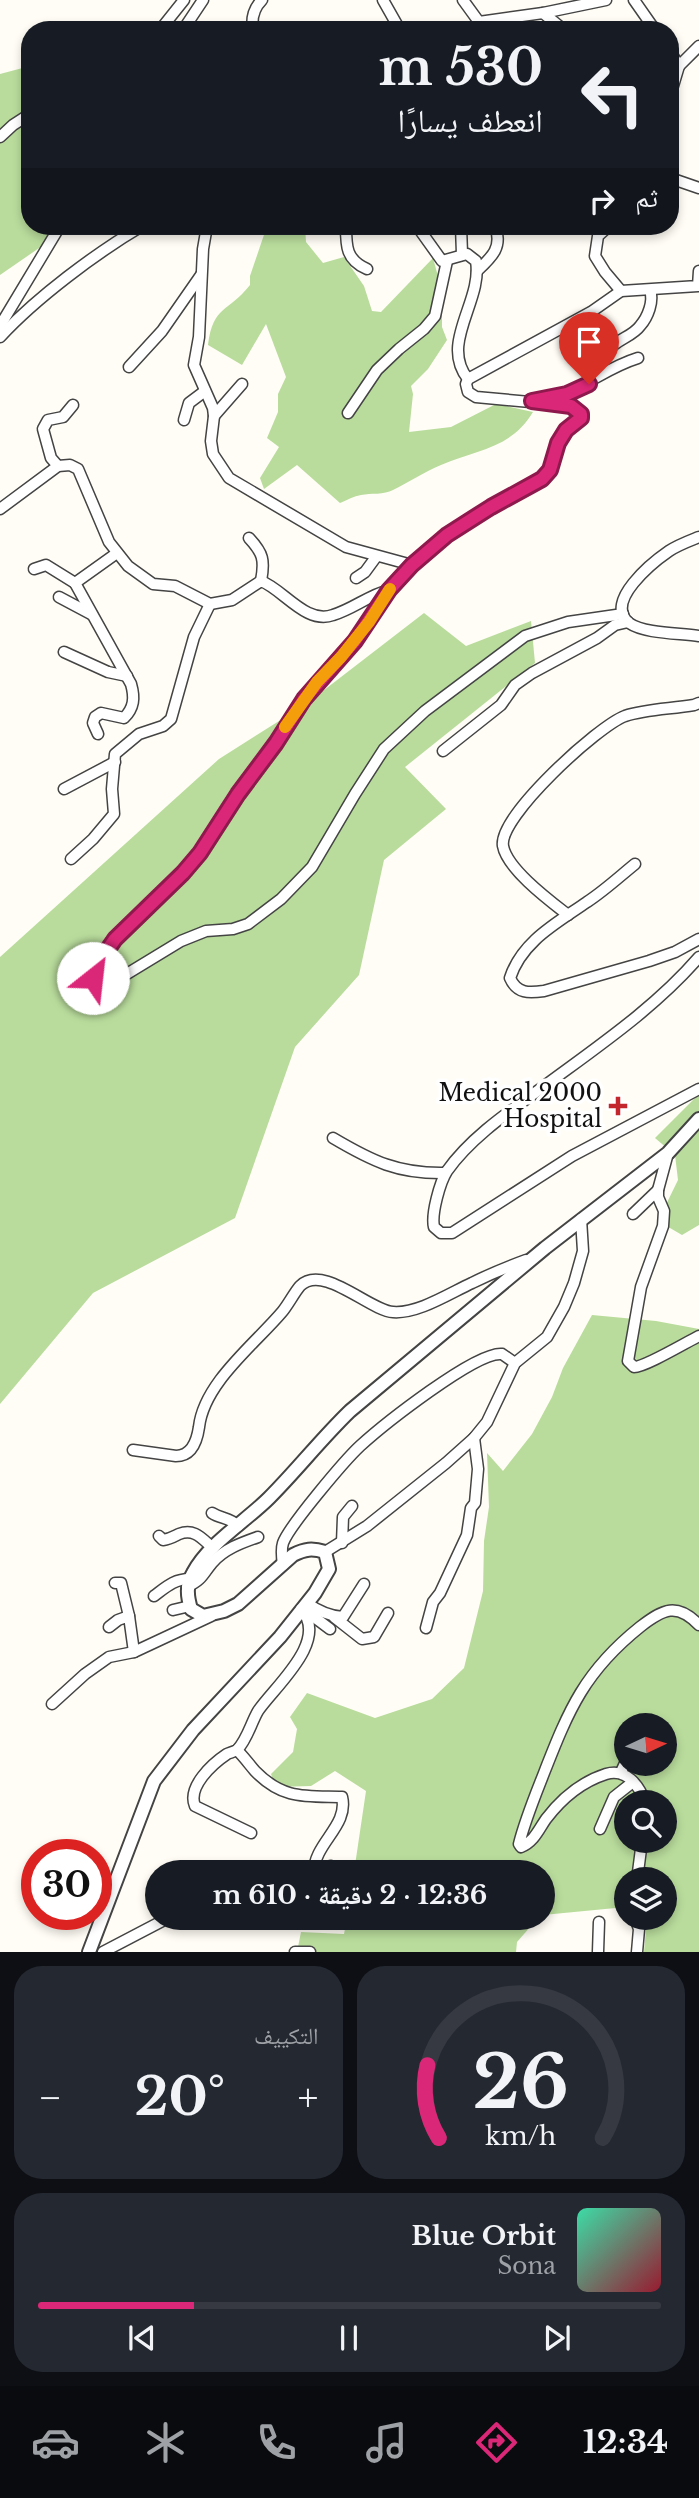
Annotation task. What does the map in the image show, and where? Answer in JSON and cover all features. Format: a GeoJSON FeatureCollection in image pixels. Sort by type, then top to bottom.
{"type":"FeatureCollection","features":[{"type":"Feature","properties":{"kind":"street"},"geometry":{"type":"LineString","coordinates":[[167,21],[184,0]]}},
{"type":"Feature","properties":{"kind":"street"},"geometry":{"type":"LineString","coordinates":[[189,21],[203,0]]}},
{"type":"Feature","properties":{"kind":"street"},"geometry":{"type":"LineString","coordinates":[[253,21],[257,5],[262,0]]}},
{"type":"Feature","properties":{"kind":"street"},"geometry":{"type":"LineString","coordinates":[[383,0],[395,21]]}},
{"type":"Feature","properties":{"kind":"street"},"geometry":{"type":"LineString","coordinates":[[463,0],[478,21]]}},
{"type":"Feature","properties":{"kind":"street"},"geometry":{"type":"LineString","coordinates":[[486,21],[606,0]]}},
{"type":"Feature","properties":{"kind":"street"},"geometry":{"type":"LineString","coordinates":[[634,0],[649,21]]}},
{"type":"Feature","properties":{"kind":"street"},"geometry":{"type":"LineString","coordinates":[[543,13],[553,21]]}},
{"type":"Feature","properties":{"kind":"street"},"geometry":{"type":"LineString","coordinates":[[679,66],[699,46]]}},
{"type":"Feature","properties":{"kind":"street"},"geometry":{"type":"LineString","coordinates":[[0,137],[21,120]]}},
{"type":"Feature","properties":{"kind":"street"},"geometry":{"type":"LineString","coordinates":[[679,181],[699,188]]}},
{"type":"Feature","properties":{"kind":"street"},"geometry":{"type":"LineString","coordinates":[[0,325],[55,235]]}},
{"type":"Feature","properties":{"kind":"street"},"geometry":{"type":"LineString","coordinates":[[0,337],[29,309],[129,235]]}},
{"type":"Feature","properties":{"kind":"street"},"geometry":{"type":"LineString","coordinates":[[206,235],[199,337],[194,365],[214,416],[211,441],[213,454],[229,478],[334,541],[376,557],[412,565]]}},
{"type":"Feature","properties":{"kind":"street"},"geometry":{"type":"LineString","coordinates":[[346,235],[345,245],[354,262],[367,269]]}},
{"type":"Feature","properties":{"kind":"street"},"geometry":{"type":"LineString","coordinates":[[423,235],[442,261],[461,254],[471,256],[475,261],[476,288],[458,341],[457,354],[461,370],[468,379]]}},
{"type":"Feature","properties":{"kind":"street"},"geometry":{"type":"LineString","coordinates":[[461,235],[461,254]]}},
{"type":"Feature","properties":{"kind":"street"},"geometry":{"type":"LineString","coordinates":[[477,271],[492,256],[499,244],[497,235]]}},
{"type":"Feature","properties":{"kind":"street"},"geometry":{"type":"LineString","coordinates":[[597,235],[595,256],[621,291]]}},
{"type":"Feature","properties":{"kind":"street"},"geometry":{"type":"LineString","coordinates":[[348,413],[377,370],[435,316],[447,261]]}},
{"type":"Feature","properties":{"kind":"street"},"geometry":{"type":"LineString","coordinates":[[699,271],[699,286],[621,291],[591,312],[468,379],[468,392],[476,397],[571,406],[581,414],[581,418],[566,430],[558,443],[550,470],[542,479],[458,528],[412,565],[389,590],[355,641],[304,699],[200,853],[115,939],[93,971],[97,985],[107,986],[181,941],[206,931],[233,929],[248,924],[281,899],[312,867],[384,749],[425,711],[525,636],[568,622],[625,618],[639,628],[699,636]]}},
{"type":"Feature","properties":{"kind":"street"},"geometry":{"type":"LineString","coordinates":[[129,367],[162,331],[202,274]]}},
{"type":"Feature","properties":{"kind":"street"},"geometry":{"type":"LineString","coordinates":[[589,384],[609,349],[640,326],[650,308],[653,297],[650,290]]}},
{"type":"Feature","properties":{"kind":"street"},"geometry":{"type":"LineString","coordinates":[[532,401],[567,394],[589,384],[614,367],[638,359]]}},
{"type":"Feature","properties":{"kind":"street"},"geometry":{"type":"LineString","coordinates":[[214,416],[242,384]]}},
{"type":"Feature","properties":{"kind":"street"},"geometry":{"type":"LineString","coordinates":[[184,420],[189,403],[205,391]]}},
{"type":"Feature","properties":{"kind":"street"},"geometry":{"type":"LineString","coordinates":[[58,466],[51,458],[43,429],[48,421],[63,417],[73,405]]}},
{"type":"Feature","properties":{"kind":"street"},"geometry":{"type":"LineString","coordinates":[[0,509],[58,466],[70,465],[78,468],[109,542],[128,566],[153,584],[175,586],[211,604],[232,600],[261,581],[264,562],[258,547],[249,537]]}},
{"type":"Feature","properties":{"kind":"street"},"geometry":{"type":"LineString","coordinates":[[625,618],[622,603],[627,589],[668,552],[699,537]]}},
{"type":"Feature","properties":{"kind":"street"},"geometry":{"type":"LineString","coordinates":[[75,583],[117,553]]}},
{"type":"Feature","properties":{"kind":"street"},"geometry":{"type":"LineString","coordinates":[[356,578],[365,572],[376,557]]}},
{"type":"Feature","properties":{"kind":"street"},"geometry":{"type":"LineString","coordinates":[[34,569],[46,565],[75,583],[134,694],[129,713],[124,718],[101,713],[95,717],[93,723],[98,734]]}},
{"type":"Feature","properties":{"kind":"street"},"geometry":{"type":"LineString","coordinates":[[261,581],[270,584],[290,602],[324,617],[332,616],[389,590]]}},
{"type":"Feature","properties":{"kind":"street"},"geometry":{"type":"LineString","coordinates":[[59,597],[91,614]]}},
{"type":"Feature","properties":{"kind":"street"},"geometry":{"type":"LineString","coordinates":[[71,859],[101,832],[114,814],[112,789],[115,754],[139,734],[163,726],[171,719],[194,636],[211,604]]}},
{"type":"Feature","properties":{"kind":"street"},"geometry":{"type":"LineString","coordinates":[[443,751],[501,705],[515,685],[597,638],[625,618]]}},
{"type":"Feature","properties":{"kind":"street"},"geometry":{"type":"LineString","coordinates":[[64,652],[108,672],[127,677]]}},
{"type":"Feature","properties":{"kind":"street"},"geometry":{"type":"LineString","coordinates":[[568,915],[513,864],[503,847],[503,838],[508,827],[549,775],[600,731],[624,717],[699,703]]}},
{"type":"Feature","properties":{"kind":"street"},"geometry":{"type":"LineString","coordinates":[[64,789],[116,762]]}},
{"type":"Feature","properties":{"kind":"street"},"geometry":{"type":"LineString","coordinates":[[635,864],[590,901],[544,932],[520,957],[510,978],[519,990],[528,993],[544,991],[649,961],[675,952],[699,939]]}},
{"type":"Feature","properties":{"kind":"street"},"geometry":{"type":"LineString","coordinates":[[699,957],[652,1004],[492,1125],[460,1155],[445,1173],[433,1221],[437,1231],[446,1234],[459,1229],[572,1156],[699,1088]]}},
{"type":"Feature","properties":{"kind":"street"},"geometry":{"type":"LineString","coordinates":[[218,1613],[203,1616],[190,1606],[189,1583],[194,1570],[213,1548],[271,1496],[321,1439],[350,1412],[533,1258],[668,1153],[699,1119]]}},
{"type":"Feature","properties":{"kind":"street"},"geometry":{"type":"LineString","coordinates":[[332,1138],[389,1167],[425,1174],[445,1173]]}},
{"type":"Feature","properties":{"kind":"street"},"geometry":{"type":"LineString","coordinates":[[668,1153],[658,1190],[664,1210],[663,1226],[641,1287],[628,1360],[634,1367],[643,1366],[699,1336]]}},
{"type":"Feature","properties":{"kind":"street"},"geometry":{"type":"LineString","coordinates":[[633,1214],[658,1190]]}},
{"type":"Feature","properties":{"kind":"street"},"geometry":{"type":"LineString","coordinates":[[52,1704],[109,1657],[134,1652],[238,1604],[282,1564],[302,1551],[315,1548],[325,1552],[342,1543],[391,1507],[474,1438],[491,1414],[515,1363],[547,1337],[564,1307],[575,1283],[583,1251],[581,1219]]}},
{"type":"Feature","properties":{"kind":"street"},"geometry":{"type":"LineString","coordinates":[[133,1450],[182,1456],[192,1449],[209,1395],[282,1312],[300,1286],[307,1282],[323,1281],[335,1285],[391,1313],[431,1303],[502,1269],[533,1258]]}},
{"type":"Feature","properties":{"kind":"street"},"geometry":{"type":"LineString","coordinates":[[282,1564],[284,1543],[297,1522],[358,1448],[435,1388],[471,1365],[496,1354],[509,1357],[515,1363]]}},
{"type":"Feature","properties":{"kind":"street"},"geometry":{"type":"LineString","coordinates":[[426,1628],[433,1602],[440,1593],[470,1524],[478,1469],[474,1438]]}},
{"type":"Feature","properties":{"kind":"street"},"geometry":{"type":"LineString","coordinates":[[342,1543],[343,1517],[352,1506]]}},
{"type":"Feature","properties":{"kind":"street"},"geometry":{"type":"LineString","coordinates":[[212,1513],[218,1517],[226,1517],[238,1526]]}},
{"type":"Feature","properties":{"kind":"street"},"geometry":{"type":"LineString","coordinates":[[159,1536],[168,1540],[191,1532],[198,1534],[213,1548]]}},
{"type":"Feature","properties":{"kind":"street"},"geometry":{"type":"LineString","coordinates":[[154,1596],[168,1584],[181,1579],[189,1583],[201,1580],[212,1563],[232,1546],[258,1537]]}},
{"type":"Feature","properties":{"kind":"street"},"geometry":{"type":"LineString","coordinates":[[89,1952],[154,1781],[193,1730],[304,1609],[329,1569],[325,1552]]}},
{"type":"Feature","properties":{"kind":"street"},"geometry":{"type":"LineString","coordinates":[[115,1583],[121,1583],[134,1652]]}},
{"type":"Feature","properties":{"kind":"street"},"geometry":{"type":"LineString","coordinates":[[333,1617],[343,1617],[364,1584]]}},
{"type":"Feature","properties":{"kind":"street"},"geometry":{"type":"LineString","coordinates":[[173,1609],[190,1606]]}},
{"type":"Feature","properties":{"kind":"street"},"geometry":{"type":"LineString","coordinates":[[304,1609],[333,1617],[362,1639],[374,1637],[388,1613]]}},
{"type":"Feature","properties":{"kind":"street"},"geometry":{"type":"LineString","coordinates":[[304,1609],[330,1629]]}},
{"type":"Feature","properties":{"kind":"street"},"geometry":{"type":"LineString","coordinates":[[251,1833],[201,1810],[195,1806],[192,1798],[208,1771],[237,1750],[269,1692],[291,1673],[309,1628],[309,1619],[304,1609]]}},
{"type":"Feature","properties":{"kind":"street"},"geometry":{"type":"LineString","coordinates":[[614,1773],[577,1788],[547,1818],[530,1843],[521,1847],[519,1844],[561,1725],[578,1694],[601,1662],[651,1618],[672,1609],[682,1610],[699,1625]]}},
{"type":"Feature","properties":{"kind":"street"},"geometry":{"type":"LineString","coordinates":[[109,1627],[129,1616]]}},
{"type":"Feature","properties":{"kind":"street"},"geometry":{"type":"LineString","coordinates":[[237,1750],[263,1779],[279,1791],[293,1796],[342,1797],[341,1818],[317,1854],[316,1860]]}},
{"type":"Feature","properties":{"kind":"street"},"geometry":{"type":"LineString","coordinates":[[626,1776],[639,1790]]}},
{"type":"Feature","properties":{"kind":"street"},"geometry":{"type":"LineString","coordinates":[[600,1829],[614,1797],[633,1782]]}},
{"type":"Feature","properties":{"kind":"street"},"geometry":{"type":"LineString","coordinates":[[598,1952],[599,1922]]}},
{"type":"Feature","properties":{"kind":"street"},"geometry":{"type":"LineString","coordinates":[[103,1952],[145,1930]]}},
{"type":"Feature","properties":{"kind":"street"},"geometry":{"type":"LineString","coordinates":[[637,1952],[639,1930]]}},
{"type":"Feature","properties":{"kind":"street"},"geometry":{"type":"LineString","coordinates":[[295,1952],[310,1952]]}},
{"type":"Feature","properties":{"kind":"green space"},"geometry":{"type":"Polygon","coordinates":[[[21,68],[21,235],[58,235],[0,275],[0,74],[21,68]]]}},
{"type":"Feature","properties":{"kind":"green space"},"geometry":{"type":"Polygon","coordinates":[[[264,235],[306,235],[306,242],[323,263],[344,257],[364,286],[372,311],[381,312],[433,258],[442,291],[442,327],[447,340],[428,369],[411,386],[413,394],[409,432],[451,427],[496,404],[533,412],[514,434],[504,441],[435,468],[386,493],[358,496],[340,503],[297,465],[264,489],[260,478],[279,447],[267,438],[278,412],[278,394],[286,377],[266,324],[242,365],[208,345],[210,332],[218,316],[250,285],[250,276],[264,235]]]}},
{"type":"Feature","properties":{"kind":"green space"},"geometry":{"type":"Polygon","coordinates":[[[424,613],[466,646],[531,621],[535,663],[405,767],[446,809],[384,860],[359,975],[295,1047],[235,1218],[93,1293],[0,1404],[0,957],[219,759],[306,704],[424,613]]]}},
{"type":"Feature","properties":{"kind":"green space"},"geometry":{"type":"Polygon","coordinates":[[[699,1094],[699,1225],[682,1235],[658,1221],[678,1180],[675,1155],[655,1138],[699,1094]]]}},
{"type":"Feature","properties":{"kind":"green space"},"geometry":{"type":"Polygon","coordinates":[[[592,1315],[656,1321],[699,1329],[699,1952],[644,1952],[646,1930],[677,1930],[677,1867],[614,1867],[614,1908],[555,1914],[555,1860],[356,1860],[366,1791],[335,1771],[311,1786],[276,1787],[271,1774],[293,1752],[297,1729],[290,1717],[307,1693],[375,1718],[432,1699],[464,1668],[483,1591],[484,1541],[489,1507],[487,1453],[503,1471],[532,1434],[552,1397],[563,1368],[592,1315]]]}},
{"type":"Feature","properties":{"kind":"green space"},"geometry":{"type":"Polygon","coordinates":[[[345,1930],[528,1930],[517,1942],[516,1952],[297,1952],[301,1932],[344,1934],[345,1930]]]}},
{"type":"Feature","properties":{"kind":"slow traffic"},"geometry":{"type":"LineString","coordinates":[[285,727],[317,682],[369,622],[390,589]]}},
{"type":"Feature","properties":{"kind":"place","name":"Medical 2000 Hospital"},"geometry":{"type":"Point","coordinates":[618,1106]}},
{"type":"Feature","properties":{"kind":"route"},"geometry":{"type":"LineString","coordinates":[[93,978],[93,971],[115,939],[200,853],[304,699],[355,641],[389,590],[412,565],[447,535],[542,479],[550,470],[558,443],[566,430],[581,418],[581,414],[571,406],[532,401],[567,394],[589,384]]}}]}
